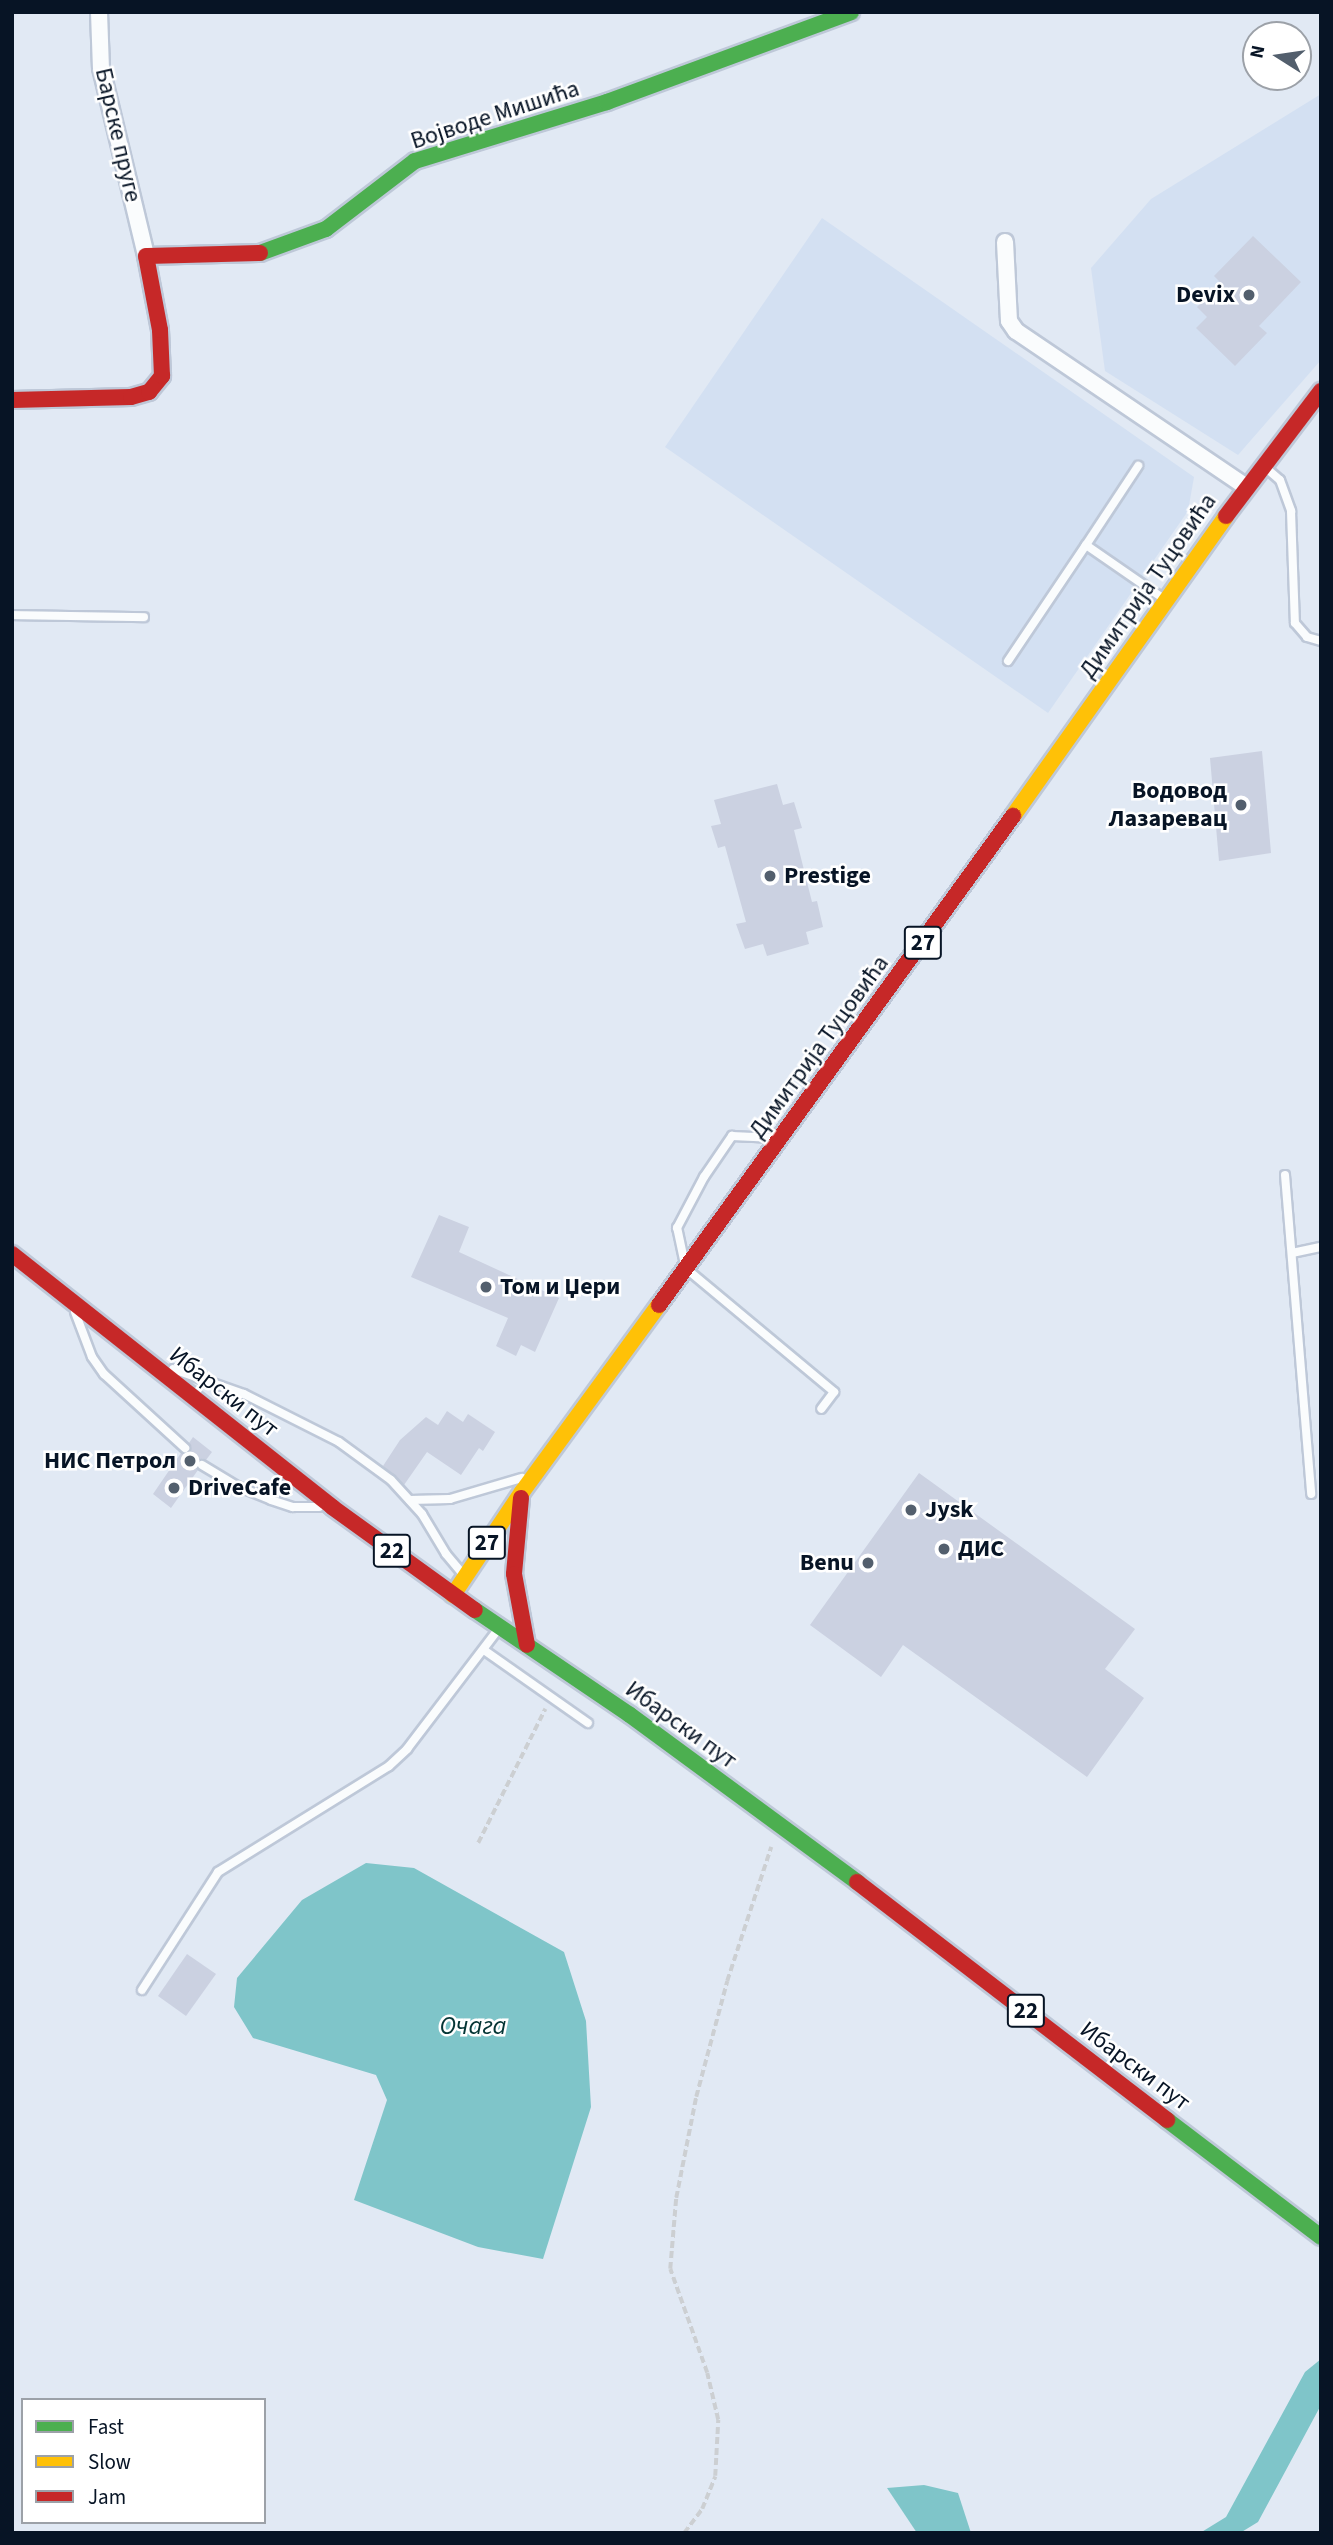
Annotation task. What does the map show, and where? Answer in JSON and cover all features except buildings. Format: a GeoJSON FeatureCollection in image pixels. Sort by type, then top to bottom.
{"type":"FeatureCollection","features":[{"type":"Feature","properties":{"kind":"main road","name":"Војводе Мишића"},"geometry":{"type":"LineString","coordinates":[[146,256],[259,253],[326,229],[415,161],[607,102],[851,12]]}},
{"type":"Feature","properties":{"kind":"main road"},"geometry":{"type":"LineString","coordinates":[[12,400],[131,397],[149,392],[162,376],[160,330],[146,256]]}},
{"type":"Feature","properties":{"kind":"main road","name":"Димитрија Туцовића"},"geometry":{"type":"LineString","coordinates":[[453,1595],[522,1492],[780,1138],[1262,464],[1321,391]]}},
{"type":"Feature","properties":{"kind":"main road","name":"Ибарски пут"},"geometry":{"type":"LineString","coordinates":[[12,1254],[332,1507],[453,1595],[630,1715],[1321,2237]]}},
{"type":"Feature","properties":{"kind":"main road"},"geometry":{"type":"LineString","coordinates":[[522,1492],[514,1574],[527,1645]]}},
{"type":"Feature","properties":{"kind":"street","name":"Барске пруге"},"geometry":{"type":"LineString","coordinates":[[99,12],[102,68],[146,256]]}},
{"type":"Feature","properties":{"kind":"street"},"geometry":{"type":"LineString","coordinates":[[1005,242],[1009,321],[1016,331],[1246,487]]}},
{"type":"Feature","properties":{"kind":"lane"},"geometry":{"type":"LineString","coordinates":[[1262,464],[1280,480],[1291,511],[1296,623],[1307,637],[1321,641]]}},
{"type":"Feature","properties":{"kind":"lane"},"geometry":{"type":"LineString","coordinates":[[1008,661],[1138,466]]}},
{"type":"Feature","properties":{"kind":"lane"},"geometry":{"type":"LineString","coordinates":[[1086,545],[1166,600]]}},
{"type":"Feature","properties":{"kind":"lane"},"geometry":{"type":"LineString","coordinates":[[12,615],[144,617]]}},
{"type":"Feature","properties":{"kind":"lane"},"geometry":{"type":"LineString","coordinates":[[780,1138],[732,1136],[704,1177],[677,1228],[685,1268],[834,1392],[821,1409]]}},
{"type":"Feature","properties":{"kind":"lane"},"geometry":{"type":"LineString","coordinates":[[1285,1175],[1311,1494]]}},
{"type":"Feature","properties":{"kind":"lane"},"geometry":{"type":"LineString","coordinates":[[1292,1253],[1321,1247]]}},
{"type":"Feature","properties":{"kind":"lane"},"geometry":{"type":"LineString","coordinates":[[71,1299],[79,1327],[104,1374],[185,1448]]}},
{"type":"Feature","properties":{"kind":"lane"},"geometry":{"type":"LineString","coordinates":[[147,1360],[244,1394],[339,1442],[391,1480],[410,1500],[446,1554],[465,1576]]}},
{"type":"Feature","properties":{"kind":"lane"},"geometry":{"type":"LineString","coordinates":[[202,1465],[237,1486],[271,1500],[293,1507],[332,1507]]}},
{"type":"Feature","properties":{"kind":"lane"},"geometry":{"type":"LineString","coordinates":[[410,1500],[468,1496],[535,1474]]}},
{"type":"Feature","properties":{"kind":"lane"},"geometry":{"type":"LineString","coordinates":[[142,1990],[218,1872],[389,1766],[407,1749],[500,1627]]}},
{"type":"Feature","properties":{"kind":"lane"},"geometry":{"type":"LineString","coordinates":[[484,1650],[587,1723]]}},
{"type":"Feature","properties":{"kind":"path"},"geometry":{"type":"LineString","coordinates":[[478,1843],[551,1698]]}},
{"type":"Feature","properties":{"kind":"path"},"geometry":{"type":"LineString","coordinates":[[684,2533],[702,2509],[715,2476],[718,2420],[707,2373],[670,2269],[676,2198],[696,2097],[727,1981],[779,1825]]}},
{"type":"Feature","properties":{"kind":"shaded area"},"geometry":{"type":"Polygon","coordinates":[[[1321,94],[1321,360],[1238,455],[1105,371],[1091,268],[1151,199],[1321,94]]]}},
{"type":"Feature","properties":{"kind":"shaded area"},"geometry":{"type":"Polygon","coordinates":[[[822,218],[1194,477],[1188,511],[1048,713],[665,447],[822,218]]]}},
{"type":"Feature","properties":{"kind":"water","name":"Очага"},"geometry":{"type":"Polygon","coordinates":[[[366,1863],[414,1868],[564,1952],[586,2021],[591,2107],[543,2259],[478,2247],[354,2200],[387,2100],[376,2075],[253,2038],[234,2007],[237,1978],[302,1900],[366,1863]]]}},
{"type":"Feature","properties":{"kind":"water"},"geometry":{"type":"Polygon","coordinates":[[[1321,2359],[1321,2405],[1258,2522],[1240,2533],[1200,2533],[1226,2517],[1305,2372],[1321,2359]]]}},
{"type":"Feature","properties":{"kind":"water"},"geometry":{"type":"Polygon","coordinates":[[[924,2485],[958,2493],[971,2533],[917,2533],[887,2488],[924,2485]]]}},
{"type":"Feature","properties":{"kind":"traffic: fast"},"geometry":{"type":"LineString","coordinates":[[260,253],[326,229],[415,161],[607,102],[851,12]]}},
{"type":"Feature","properties":{"kind":"traffic: fast"},"geometry":{"type":"LineString","coordinates":[[475,1610],[630,1715],[857,1882]]}},
{"type":"Feature","properties":{"kind":"traffic: fast"},"geometry":{"type":"LineString","coordinates":[[1167,2120],[1321,2237]]}},
{"type":"Feature","properties":{"kind":"traffic: slow"},"geometry":{"type":"LineString","coordinates":[[1013,816],[1226,516]]}},
{"type":"Feature","properties":{"kind":"traffic: slow"},"geometry":{"type":"LineString","coordinates":[[453,1595],[522,1492],[659,1305]]}},
{"type":"Feature","properties":{"kind":"traffic: jam"},"geometry":{"type":"LineString","coordinates":[[12,400],[131,397],[149,392],[162,376],[160,330],[146,256],[260,253]]}},
{"type":"Feature","properties":{"kind":"traffic: jam"},"geometry":{"type":"LineString","coordinates":[[1226,516],[1321,391]]}},
{"type":"Feature","properties":{"kind":"traffic: jam"},"geometry":{"type":"LineString","coordinates":[[659,1305],[1013,816]]}},
{"type":"Feature","properties":{"kind":"traffic: jam"},"geometry":{"type":"LineString","coordinates":[[12,1254],[332,1507],[475,1610]]}},
{"type":"Feature","properties":{"kind":"traffic: jam"},"geometry":{"type":"LineString","coordinates":[[521,1498],[514,1574],[527,1645]]}},
{"type":"Feature","properties":{"kind":"traffic: jam"},"geometry":{"type":"LineString","coordinates":[[857,1882],[1167,2120]]}},
{"type":"Feature","properties":{"kind":"place","name":"Devix"},"geometry":{"type":"Point","coordinates":[1249,295]}},
{"type":"Feature","properties":{"kind":"place","name":"Водовод Лазаревац"},"geometry":{"type":"Point","coordinates":[1241,805]}},
{"type":"Feature","properties":{"kind":"place","name":"Prestige"},"geometry":{"type":"Point","coordinates":[770,876]}},
{"type":"Feature","properties":{"kind":"place","name":"Том и Џери"},"geometry":{"type":"Point","coordinates":[486,1287]}},
{"type":"Feature","properties":{"kind":"place","name":"НИС Петрол"},"geometry":{"type":"Point","coordinates":[190,1461]}},
{"type":"Feature","properties":{"kind":"place","name":"DriveCafe"},"geometry":{"type":"Point","coordinates":[174,1488]}},
{"type":"Feature","properties":{"kind":"place","name":"Jysk"},"geometry":{"type":"Point","coordinates":[911,1510]}},
{"type":"Feature","properties":{"kind":"place","name":"ДИС"},"geometry":{"type":"Point","coordinates":[944,1549]}},
{"type":"Feature","properties":{"kind":"place","name":"Benu"},"geometry":{"type":"Point","coordinates":[868,1563]}}]}
